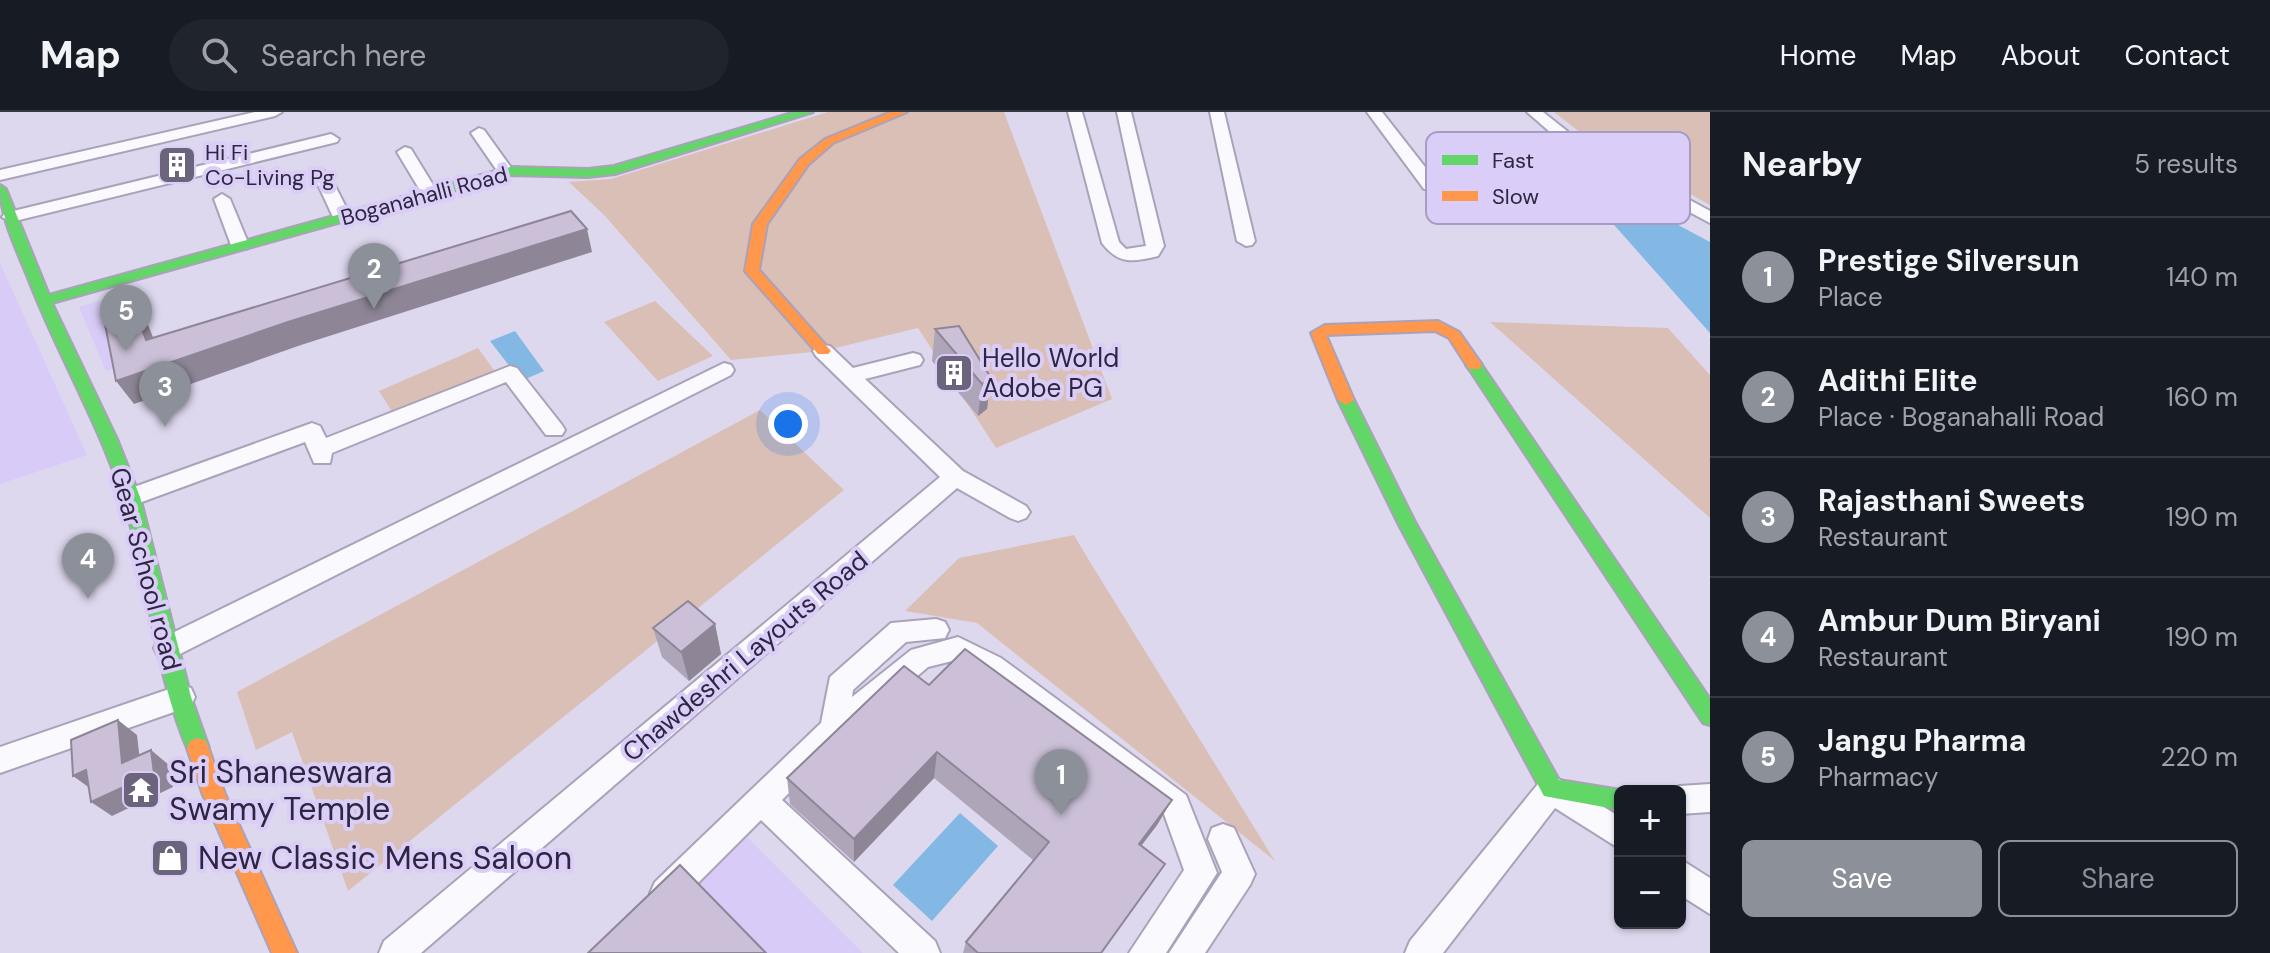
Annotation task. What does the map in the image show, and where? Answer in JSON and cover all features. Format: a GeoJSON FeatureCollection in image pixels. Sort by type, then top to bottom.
{"type":"FeatureCollection","features":[{"type":"Feature","properties":{"kind":"street"},"geometry":{"type":"LineString","coordinates":[[0,175],[275,112]]}},
{"type":"Feature","properties":{"kind":"street","name":"Boganahalli Road"},"geometry":{"type":"LineString","coordinates":[[44,301],[506,172],[588,173],[615,170],[807,112]]}},
{"type":"Feature","properties":{"kind":"street"},"geometry":{"type":"LineString","coordinates":[[901,112],[829,141],[804,162],[760,224],[752,271],[823,351],[955,477],[1018,512]]}},
{"type":"Feature","properties":{"kind":"street"},"geometry":{"type":"LineString","coordinates":[[1075,112],[1111,243],[1122,255],[1132,256],[1152,252],[1155,246],[1124,112]]}},
{"type":"Feature","properties":{"kind":"street"},"geometry":{"type":"LineString","coordinates":[[1217,112],[1246,241]]}},
{"type":"Feature","properties":{"kind":"street"},"geometry":{"type":"LineString","coordinates":[[1374,112],[1426,180]]}},
{"type":"Feature","properties":{"kind":"street"},"geometry":{"type":"LineString","coordinates":[[1534,112],[1559,132]]}},
{"type":"Feature","properties":{"kind":"street"},"geometry":{"type":"LineString","coordinates":[[479,133],[506,172]]}},
{"type":"Feature","properties":{"kind":"street"},"geometry":{"type":"LineString","coordinates":[[11,217],[331,139]]}},
{"type":"Feature","properties":{"kind":"street"},"geometry":{"type":"LineString","coordinates":[[405,152],[430,193]]}},
{"type":"Feature","properties":{"kind":"street"},"geometry":{"type":"LineString","coordinates":[[321,174],[342,217]]}},
{"type":"Feature","properties":{"kind":"street","name":"Gear School road"},"geometry":{"type":"LineString","coordinates":[[0,189],[44,301],[109,439],[131,497],[167,648],[214,795],[285,953]]}},
{"type":"Feature","properties":{"kind":"street"},"geometry":{"type":"LineString","coordinates":[[222,199],[240,245]]}},
{"type":"Feature","properties":{"kind":"street"},"geometry":{"type":"LineString","coordinates":[[1690,207],[1710,218]]}},
{"type":"Feature","properties":{"kind":"street"},"geometry":{"type":"LineString","coordinates":[[1614,830],[1552,789],[1407,523],[1347,403],[1318,333],[1325,330],[1438,326],[1454,335],[1710,714]]}},
{"type":"Feature","properties":{"kind":"street"},"geometry":{"type":"LineString","coordinates":[[850,376],[913,360]]}},
{"type":"Feature","properties":{"kind":"street"},"geometry":{"type":"LineString","coordinates":[[167,648],[724,370]]}},
{"type":"Feature","properties":{"kind":"street"},"geometry":{"type":"LineString","coordinates":[[131,497],[312,431],[321,453],[510,373],[554,430]]}},
{"type":"Feature","properties":{"kind":"street","name":"Chawdeshri Layouts Road"},"geometry":{"type":"LineString","coordinates":[[396,953],[955,477]]}},
{"type":"Feature","properties":{"kind":"street"},"geometry":{"type":"LineString","coordinates":[[834,729],[840,685],[900,631],[936,630]]}},
{"type":"Feature","properties":{"kind":"street"},"geometry":{"type":"LineString","coordinates":[[648,910],[834,729],[920,658],[958,648],[992,666],[1175,805],[1201,873],[1146,953]]}},
{"type":"Feature","properties":{"kind":"street"},"geometry":{"type":"LineString","coordinates":[[0,760],[181,697]]}},
{"type":"Feature","properties":{"kind":"street"},"geometry":{"type":"LineString","coordinates":[[1552,789],[1614,798]]}},
{"type":"Feature","properties":{"kind":"street"},"geometry":{"type":"LineString","coordinates":[[1422,953],[1552,789]]}},
{"type":"Feature","properties":{"kind":"street"},"geometry":{"type":"LineString","coordinates":[[1686,800],[1710,798]]}},
{"type":"Feature","properties":{"kind":"street"},"geometry":{"type":"LineString","coordinates":[[761,800],[923,953]]}},
{"type":"Feature","properties":{"kind":"street"},"geometry":{"type":"LineString","coordinates":[[1186,953],[1239,874],[1223,839]]}},
{"type":"Feature","properties":{"kind":"street"},"geometry":{"type":"LineString","coordinates":[[1686,880],[1710,898]]}},
{"type":"Feature","properties":{"kind":"shaded area"},"geometry":{"type":"Polygon","coordinates":[[[828,112],[1004,112],[1112,399],[996,448],[918,328],[823,351],[731,360],[605,216],[569,182],[611,179],[828,112]]]}},
{"type":"Feature","properties":{"kind":"shaded area"},"geometry":{"type":"Polygon","coordinates":[[[1554,112],[1710,112],[1710,205],[1690,194],[1690,132],[1580,132],[1554,112]]]}},
{"type":"Feature","properties":{"kind":"shaded area"},"geometry":{"type":"Polygon","coordinates":[[[0,263],[87,455],[0,484],[0,263]]]}},
{"type":"Feature","properties":{"kind":"shaded area"},"geometry":{"type":"Polygon","coordinates":[[[131,291],[154,356],[106,371],[79,307],[131,291]]]}},
{"type":"Feature","properties":{"kind":"shaded area"},"geometry":{"type":"Polygon","coordinates":[[[655,301],[713,356],[658,381],[604,322],[655,301]]]}},
{"type":"Feature","properties":{"kind":"shaded area"},"geometry":{"type":"Polygon","coordinates":[[[1490,322],[1668,328],[1710,375],[1710,518],[1490,322]]]}},
{"type":"Feature","properties":{"kind":"shaded area"},"geometry":{"type":"Polygon","coordinates":[[[478,348],[499,377],[394,415],[379,391],[478,348]]]}},
{"type":"Feature","properties":{"kind":"shaded area"},"geometry":{"type":"Polygon","coordinates":[[[760,410],[844,490],[348,891],[292,732],[256,750],[237,692],[760,410]]]}},
{"type":"Feature","properties":{"kind":"shaded area"},"geometry":{"type":"Polygon","coordinates":[[[1074,535],[1275,861],[977,623],[905,611],[959,558],[1074,535]]]}},
{"type":"Feature","properties":{"kind":"shaded area"},"geometry":{"type":"Polygon","coordinates":[[[747,837],[863,953],[630,953],[747,837]]]}},
{"type":"Feature","properties":{"kind":"water"},"geometry":{"type":"Polygon","coordinates":[[[1613,224],[1676,224],[1710,242],[1710,333],[1613,224]]]}},
{"type":"Feature","properties":{"kind":"water"},"geometry":{"type":"Polygon","coordinates":[[[515,331],[544,371],[521,381],[490,341],[515,331]]]}},
{"type":"Feature","properties":{"kind":"water"},"geometry":{"type":"Polygon","coordinates":[[[960,813],[998,846],[932,921],[893,885],[960,813]]]}},
{"type":"Feature","properties":{"kind":"building"},"geometry":{"type":"Polygon","coordinates":[[[571,211],[587,229],[288,322],[116,381],[103,314],[133,304],[146,340],[571,211]]]}},
{"type":"Feature","properties":{"kind":"building"},"geometry":{"type":"Polygon","coordinates":[[[959,326],[991,378],[982,384],[935,329],[959,326]]]}},
{"type":"Feature","properties":{"kind":"building"},"geometry":{"type":"Polygon","coordinates":[[[688,601],[715,624],[681,652],[653,628],[688,601]]]}},
{"type":"Feature","properties":{"kind":"building"},"geometry":{"type":"Polygon","coordinates":[[[965,649],[1172,800],[1139,844],[1165,864],[1101,953],[978,953],[966,942],[1049,842],[937,752],[854,839],[787,778],[904,666],[929,685],[965,649]]]}},
{"type":"Feature","properties":{"kind":"building"},"geometry":{"type":"Polygon","coordinates":[[[118,720],[122,763],[151,750],[154,773],[91,802],[86,770],[73,776],[71,740],[118,720]]]}},
{"type":"Feature","properties":{"kind":"building"},"geometry":{"type":"Polygon","coordinates":[[[680,865],[766,953],[588,953],[680,865]]]}},
{"type":"Feature","properties":{"kind":"traffic: fast"},"geometry":{"type":"LineString","coordinates":[[44,301],[510,171],[588,173],[615,170],[807,112]]}},
{"type":"Feature","properties":{"kind":"traffic: fast"},"geometry":{"type":"LineString","coordinates":[[0,189],[48,310],[109,439],[131,497],[181,697],[198,748]]}},
{"type":"Feature","properties":{"kind":"traffic: fast"},"geometry":{"type":"LineString","coordinates":[[1474,365],[1710,716]]}},
{"type":"Feature","properties":{"kind":"traffic: fast"},"geometry":{"type":"LineString","coordinates":[[1346,400],[1407,523],[1552,789],[1614,798]]}},
{"type":"Feature","properties":{"kind":"traffic: slow"},"geometry":{"type":"LineString","coordinates":[[823,351],[752,271],[760,224],[804,162],[829,141],[901,112]]}},
{"type":"Feature","properties":{"kind":"traffic: slow"},"geometry":{"type":"LineString","coordinates":[[1346,400],[1318,333],[1325,330],[1438,326],[1454,335],[1474,365]]}},
{"type":"Feature","properties":{"kind":"traffic: slow"},"geometry":{"type":"LineString","coordinates":[[198,748],[214,795],[285,953]]}},
{"type":"Feature","properties":{"kind":"place","name":"Hi Fi Co-Living Pg"},"geometry":{"type":"Point","coordinates":[177,165]}},
{"type":"Feature","properties":{"kind":"place","name":"Adithi Elite"},"geometry":{"type":"Point","coordinates":[374,309]}},
{"type":"Feature","properties":{"kind":"place","name":"Jangu Pharma"},"geometry":{"type":"Point","coordinates":[126,351]}},
{"type":"Feature","properties":{"kind":"place","name":"Hello World Adobe PG"},"geometry":{"type":"Point","coordinates":[954,373]}},
{"type":"Feature","properties":{"kind":"place","name":"Rajasthani Sweets"},"geometry":{"type":"Point","coordinates":[165,427]}},
{"type":"Feature","properties":{"kind":"place","name":"Ambur Dum Biryani"},"geometry":{"type":"Point","coordinates":[88,599]}},
{"type":"Feature","properties":{"kind":"place","name":"Sri Shaneswara Swamy Temple"},"geometry":{"type":"Point","coordinates":[141,790]}},
{"type":"Feature","properties":{"kind":"place","name":"Prestige Silversun"},"geometry":{"type":"Point","coordinates":[1061,815]}},
{"type":"Feature","properties":{"kind":"place","name":"New Classic Mens Saloon"},"geometry":{"type":"Point","coordinates":[170,858]}}]}
